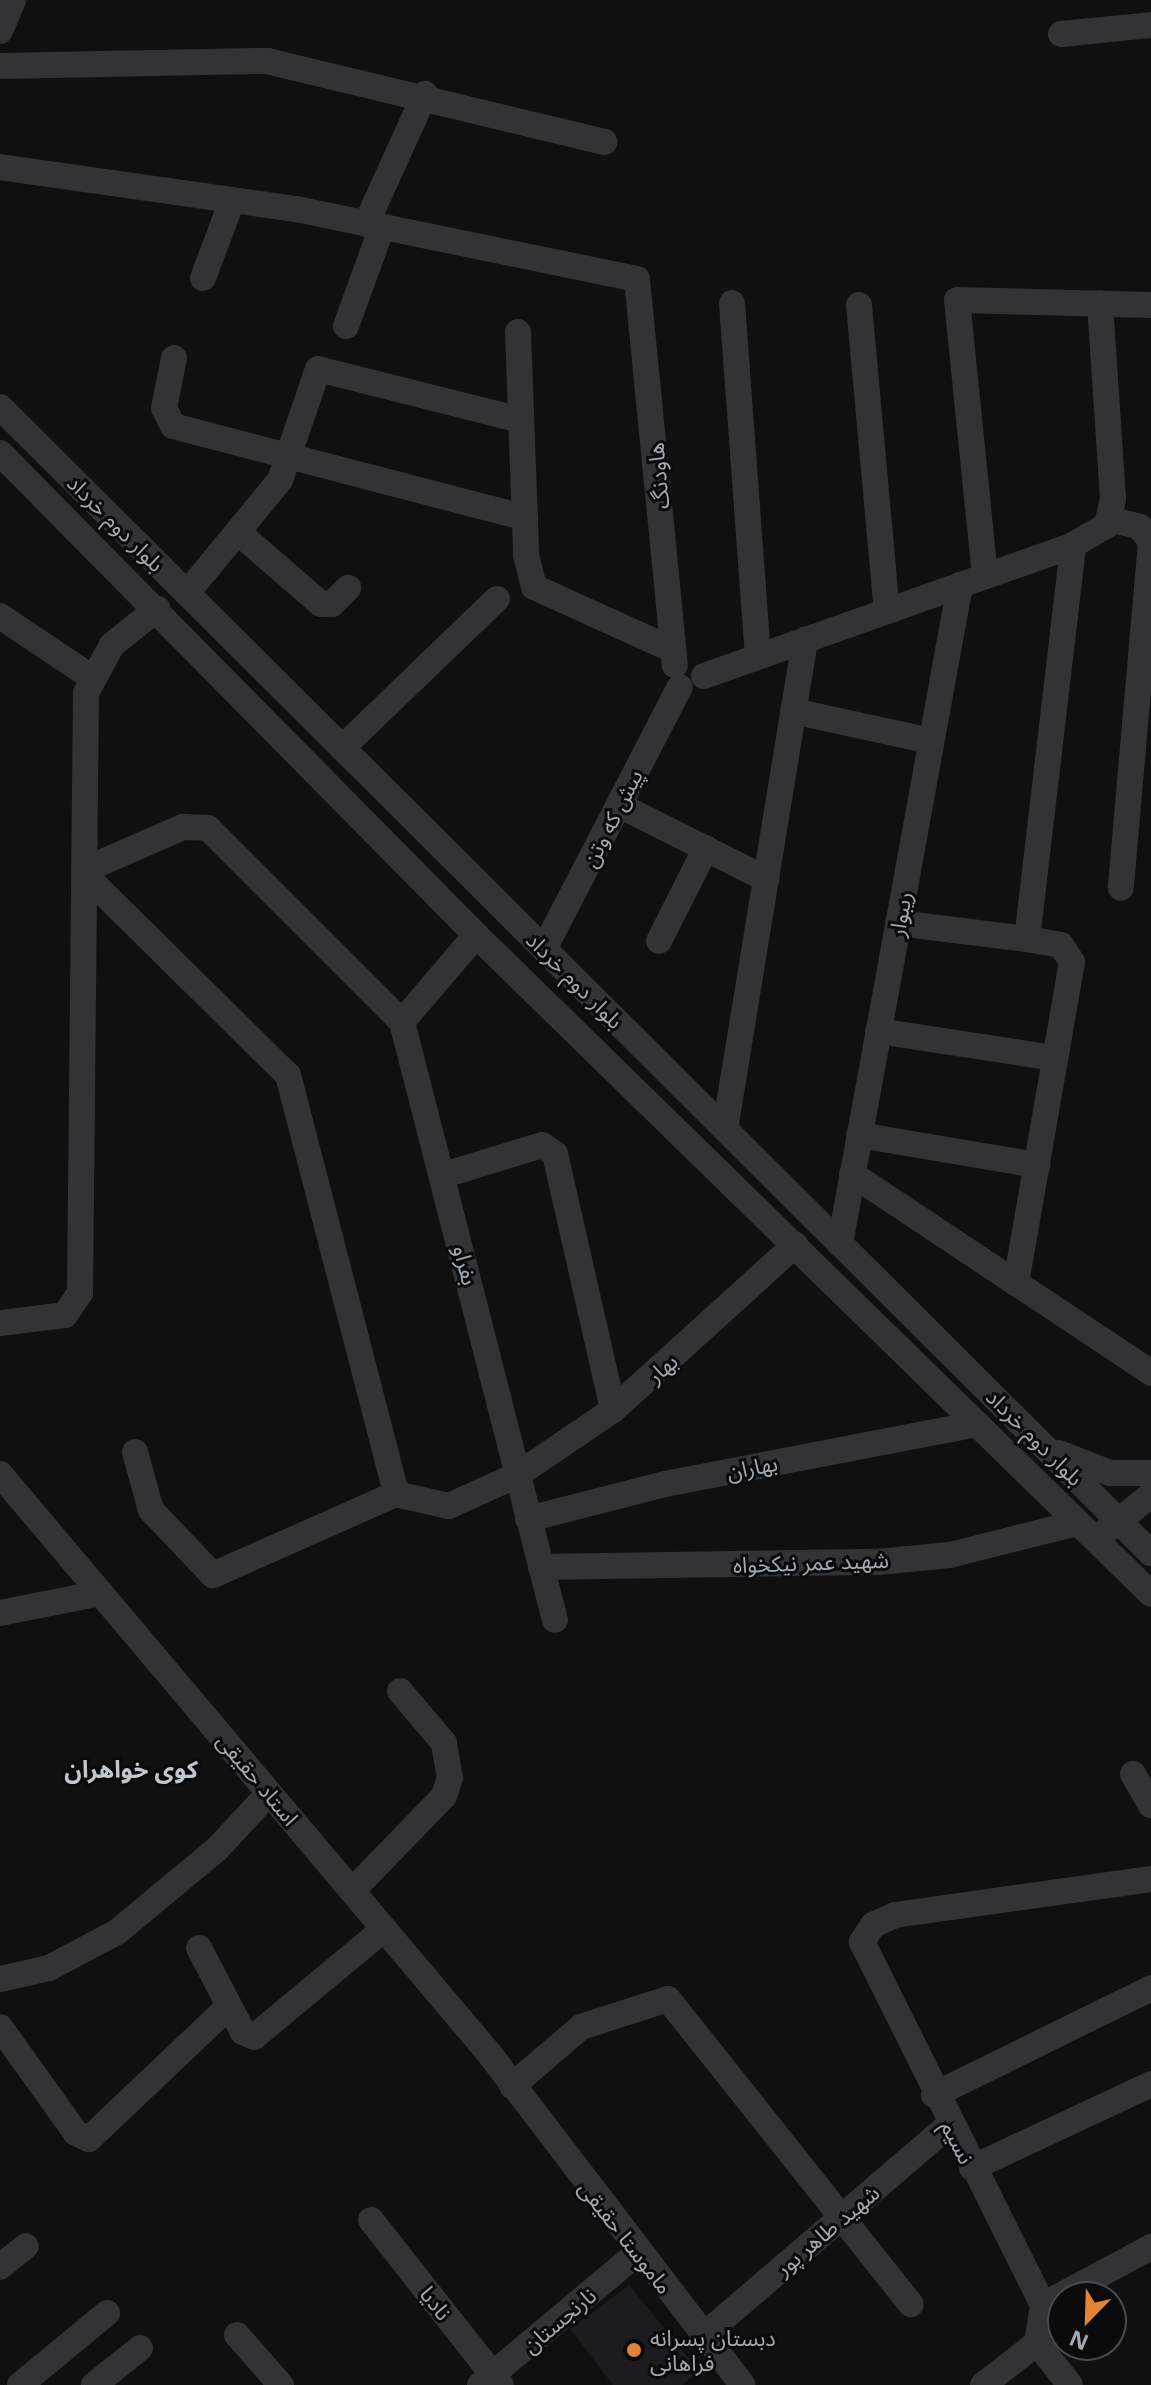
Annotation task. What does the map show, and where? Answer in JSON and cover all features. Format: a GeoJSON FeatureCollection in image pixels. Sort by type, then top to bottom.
{"type":"FeatureCollection","features":[{"type":"Feature","properties":{"kind":"street"},"geometry":{"type":"LineString","coordinates":[[0,31],[13,0]]}},
{"type":"Feature","properties":{"kind":"street"},"geometry":{"type":"LineString","coordinates":[[1061,34],[1151,25]]}},
{"type":"Feature","properties":{"kind":"street"},"geometry":{"type":"LineString","coordinates":[[0,66],[267,61],[425,94],[604,142]]}},
{"type":"Feature","properties":{"kind":"street"},"geometry":{"type":"LineString","coordinates":[[346,326],[374,225],[425,94]]}},
{"type":"Feature","properties":{"kind":"street"},"geometry":{"type":"LineString","coordinates":[[0,167],[374,225]]}},
{"type":"Feature","properties":{"kind":"street"},"geometry":{"type":"LineString","coordinates":[[203,278],[232,201]]}},
{"type":"Feature","properties":{"kind":"street","name":"هاودنگ"},"geometry":{"type":"LineString","coordinates":[[374,225],[621,273],[641,287],[676,667]]}},
{"type":"Feature","properties":{"kind":"street"},"geometry":{"type":"LineString","coordinates":[[985,576],[957,300],[1151,305]]}},
{"type":"Feature","properties":{"kind":"street"},"geometry":{"type":"LineString","coordinates":[[732,303],[758,656]]}},
{"type":"Feature","properties":{"kind":"street"},"geometry":{"type":"LineString","coordinates":[[1100,303],[1109,519]]}},
{"type":"Feature","properties":{"kind":"street"},"geometry":{"type":"LineString","coordinates":[[859,305],[887,611]]}},
{"type":"Feature","properties":{"kind":"street"},"geometry":{"type":"LineString","coordinates":[[518,332],[529,577],[539,593],[676,667],[697,660],[704,676],[1073,545],[1109,519]]}},
{"type":"Feature","properties":{"kind":"street"},"geometry":{"type":"LineString","coordinates":[[174,358],[164,408],[173,426],[289,459],[525,518]]}},
{"type":"Feature","properties":{"kind":"street"},"geometry":{"type":"LineString","coordinates":[[187,593],[239,533],[289,459],[318,369],[521,420]]}},
{"type":"Feature","properties":{"kind":"street","name":"بلوار دوم خرداد"},"geometry":{"type":"LineString","coordinates":[[0,407],[1149,1548]]}},
{"type":"Feature","properties":{"kind":"street","name":"بلوار دوم خرداد"},"geometry":{"type":"LineString","coordinates":[[0,453],[476,935],[1151,1594]]}},
{"type":"Feature","properties":{"kind":"street"},"geometry":{"type":"LineString","coordinates":[[1109,519],[1140,527],[1151,542],[1138,835],[1121,888]]}},
{"type":"Feature","properties":{"kind":"street"},"geometry":{"type":"LineString","coordinates":[[239,533],[321,604],[332,604],[348,588]]}},
{"type":"Feature","properties":{"kind":"street"},"geometry":{"type":"LineString","coordinates":[[1027,939],[1073,545]]}},
{"type":"Feature","properties":{"kind":"street","name":"ریبوار"},"geometry":{"type":"LineString","coordinates":[[840,1244],[960,585]]}},
{"type":"Feature","properties":{"kind":"street"},"geometry":{"type":"LineString","coordinates":[[342,748],[497,599]]}},
{"type":"Feature","properties":{"kind":"street"},"geometry":{"type":"LineString","coordinates":[[0,1323],[65,1315],[80,1293],[90,874],[91,677],[112,645],[157,609]]}},
{"type":"Feature","properties":{"kind":"street"},"geometry":{"type":"LineString","coordinates":[[0,616],[91,677]]}},
{"type":"Feature","properties":{"kind":"street"},"geometry":{"type":"LineString","coordinates":[[725,1129],[805,640]]}},
{"type":"Feature","properties":{"kind":"street","name":"پیش که وتن"},"geometry":{"type":"LineString","coordinates":[[544,949],[619,805],[676,667]]}},
{"type":"Feature","properties":{"kind":"street"},"geometry":{"type":"LineString","coordinates":[[793,711],[931,741]]}},
{"type":"Feature","properties":{"kind":"street"},"geometry":{"type":"LineString","coordinates":[[619,805],[766,879]]}},
{"type":"Feature","properties":{"kind":"street"},"geometry":{"type":"LineString","coordinates":[[90,874],[183,827],[208,828],[402,1022],[476,935]]}},
{"type":"Feature","properties":{"kind":"street"},"geometry":{"type":"LineString","coordinates":[[659,941],[706,848]]}},
{"type":"Feature","properties":{"kind":"street"},"geometry":{"type":"LineString","coordinates":[[90,874],[288,1075],[396,1494],[213,1575],[145,1500],[135,1452]]}},
{"type":"Feature","properties":{"kind":"street"},"geometry":{"type":"LineString","coordinates":[[898,923],[1061,945],[1072,962],[1016,1283]]}},
{"type":"Feature","properties":{"kind":"street","name":"بفراو"},"geometry":{"type":"LineString","coordinates":[[402,1022],[444,1175],[555,1620]]}},
{"type":"Feature","properties":{"kind":"street"},"geometry":{"type":"LineString","coordinates":[[878,1031],[1055,1058]]}},
{"type":"Feature","properties":{"kind":"street"},"geometry":{"type":"LineString","coordinates":[[859,1135],[1037,1165]]}},
{"type":"Feature","properties":{"kind":"street"},"geometry":{"type":"LineString","coordinates":[[444,1175],[542,1145],[555,1154],[613,1410]]}},
{"type":"Feature","properties":{"kind":"street"},"geometry":{"type":"LineString","coordinates":[[852,1174],[1151,1373]]}},
{"type":"Feature","properties":{"kind":"street","name":"بهار"},"geometry":{"type":"LineString","coordinates":[[396,1494],[449,1506],[517,1475],[613,1410],[795,1245]]}},
{"type":"Feature","properties":{"kind":"street","name":"بهاران"},"geometry":{"type":"LineString","coordinates":[[528,1519],[665,1484],[977,1424]]}},
{"type":"Feature","properties":{"kind":"street"},"geometry":{"type":"LineString","coordinates":[[1044,1446],[1110,1473],[1151,1473]]}},
{"type":"Feature","properties":{"kind":"street","name":"استاد حقیقی"},"geometry":{"type":"LineString","coordinates":[[0,1474],[9,1496],[101,1593],[488,2052],[512,2086]]}},
{"type":"Feature","properties":{"kind":"street"},"geometry":{"type":"LineString","coordinates":[[1087,1531],[1119,1521],[1151,1495]]}},
{"type":"Feature","properties":{"kind":"street","name":"شهید عمر نیکخواه"},"geometry":{"type":"LineString","coordinates":[[541,1567],[878,1562],[950,1555],[1087,1531]]}},
{"type":"Feature","properties":{"kind":"street"},"geometry":{"type":"LineString","coordinates":[[1122,1566],[1149,1548]]}},
{"type":"Feature","properties":{"kind":"street"},"geometry":{"type":"LineString","coordinates":[[0,1613],[101,1593]]}},
{"type":"Feature","properties":{"kind":"street"},"geometry":{"type":"LineString","coordinates":[[352,1891],[444,1796],[450,1778],[444,1743],[400,1691]]}},
{"type":"Feature","properties":{"kind":"street"},"geometry":{"type":"LineString","coordinates":[[1133,1774],[1151,1805]]}},
{"type":"Feature","properties":{"kind":"street"},"geometry":{"type":"LineString","coordinates":[[1,1976],[49,1968],[117,1932],[217,1849],[269,1793]]}},
{"type":"Feature","properties":{"kind":"street","name":"نسیم"},"geometry":{"type":"LineString","coordinates":[[1043,2305],[934,2095],[862,1942],[873,1925],[895,1915],[1151,1879]]}},
{"type":"Feature","properties":{"kind":"street"},"geometry":{"type":"LineString","coordinates":[[199,1948],[243,2032],[264,2035],[384,1929]]}},
{"type":"Feature","properties":{"kind":"street"},"geometry":{"type":"LineString","coordinates":[[934,2095],[1151,1988]]}},
{"type":"Feature","properties":{"kind":"street"},"geometry":{"type":"LineString","coordinates":[[512,2086],[581,2027],[668,1999],[840,2219],[911,2304]]}},
{"type":"Feature","properties":{"kind":"street"},"geometry":{"type":"LineString","coordinates":[[0,2027],[76,2133],[89,2139],[228,2007]]}},
{"type":"Feature","properties":{"kind":"street"},"geometry":{"type":"LineString","coordinates":[[972,2168],[1151,2084]]}},
{"type":"Feature","properties":{"kind":"street","name":"ماموستا حقیقی"},"geometry":{"type":"LineString","coordinates":[[512,2086],[636,2254],[743,2385]]}},
{"type":"Feature","properties":{"kind":"street","name":"شهید طاهر پور"},"geometry":{"type":"LineString","coordinates":[[704,2335],[949,2125]]}},
{"type":"Feature","properties":{"kind":"street","name":"نادیا"},"geometry":{"type":"LineString","coordinates":[[371,2220],[491,2382]]}},
{"type":"Feature","properties":{"kind":"street"},"geometry":{"type":"LineString","coordinates":[[0,2267],[26,2246]]}},
{"type":"Feature","properties":{"kind":"street"},"geometry":{"type":"LineString","coordinates":[[983,2385],[1037,2343],[1043,2305],[1151,2247]]}},
{"type":"Feature","properties":{"kind":"street","name":"نارنجستان"},"geometry":{"type":"LineString","coordinates":[[491,2382],[636,2254]]}},
{"type":"Feature","properties":{"kind":"street"},"geometry":{"type":"LineString","coordinates":[[20,2385],[107,2313]]}},
{"type":"Feature","properties":{"kind":"street"},"geometry":{"type":"LineString","coordinates":[[237,2335],[281,2385]]}},
{"type":"Feature","properties":{"kind":"street"},"geometry":{"type":"LineString","coordinates":[[1037,2343],[1070,2385]]}},
{"type":"Feature","properties":{"kind":"street"},"geometry":{"type":"LineString","coordinates":[[94,2385],[140,2348]]}},
{"type":"Feature","properties":{"kind":"shaded area","name":"دبستان پسرانه فراهانی"},"geometry":{"type":"Polygon","coordinates":[[[629,2285],[699,2371],[682,2385],[613,2385],[570,2329],[629,2285]]]}},
{"type":"Feature","properties":{"kind":"place","name":"دبستان پسرانه فراهانی"},"geometry":{"type":"Point","coordinates":[634,2350]}},
{"type":"Feature","properties":{"kind":"district","name":"کوی خواهران"},"geometry":{"type":"Point","coordinates":[131,1769]}}]}
